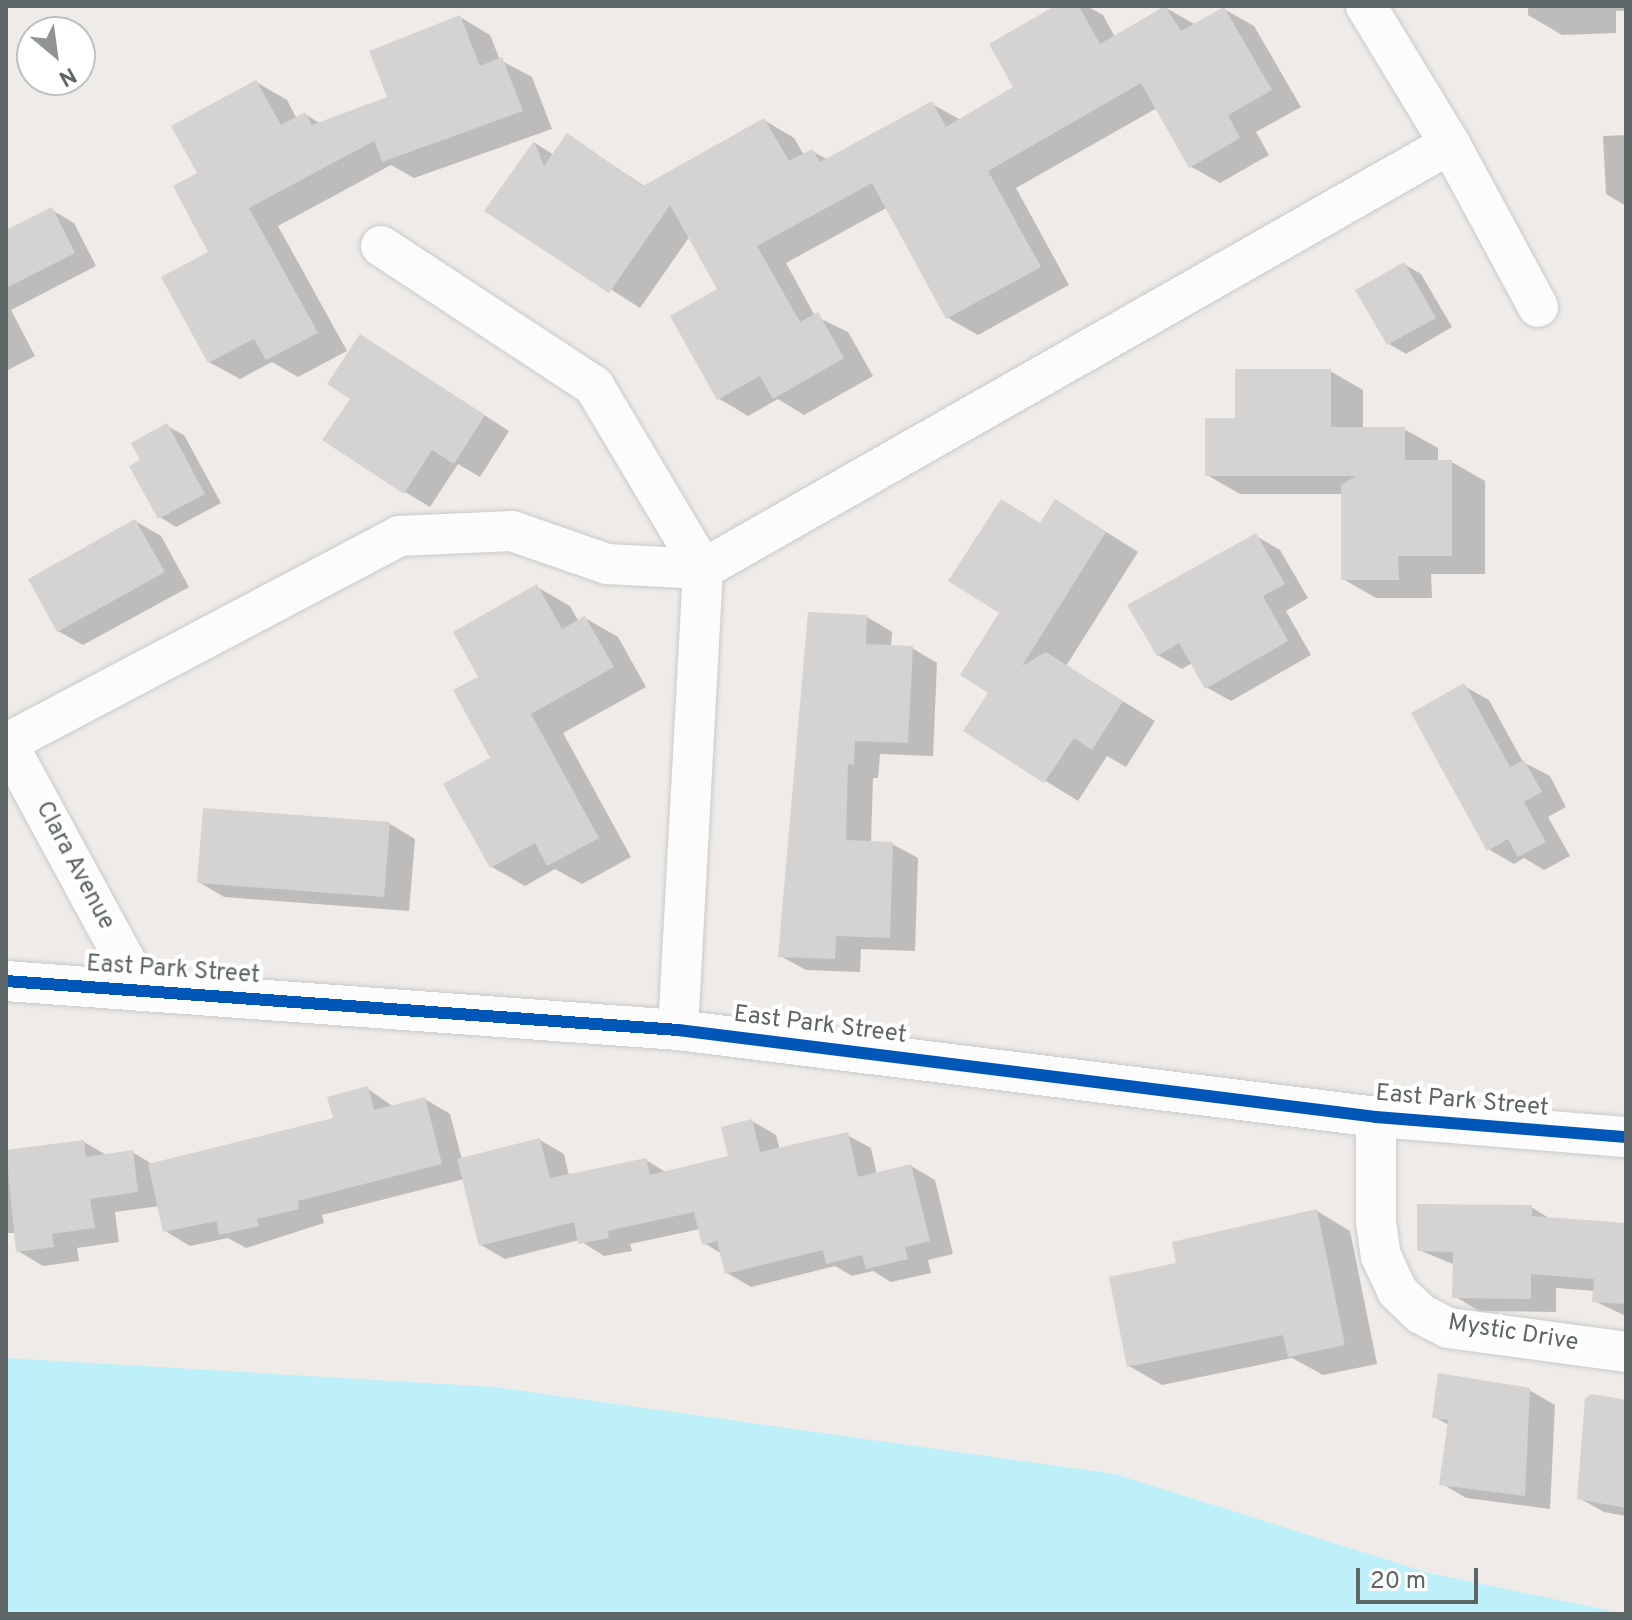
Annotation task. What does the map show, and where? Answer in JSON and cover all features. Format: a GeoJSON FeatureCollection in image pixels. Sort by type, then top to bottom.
{"type":"FeatureCollection","features":[{"type":"Feature","properties":{"kind":"street"},"geometry":{"type":"LineString","coordinates":[[1366,6],[1450,144],[1538,307]]}},
{"type":"Feature","properties":{"kind":"street"},"geometry":{"type":"LineString","coordinates":[[7,742],[399,536],[512,531],[607,564],[703,569],[1450,144]]}},
{"type":"Feature","properties":{"kind":"street"},"geometry":{"type":"LineString","coordinates":[[381,246],[594,386],[703,569],[678,1030]]}},
{"type":"Feature","properties":{"kind":"street","name":"Clara Avenue"},"geometry":{"type":"LineString","coordinates":[[7,742],[142,991]]}},
{"type":"Feature","properties":{"kind":"street","name":"East Park Street"},"geometry":{"type":"LineString","coordinates":[[6,981],[678,1030],[1376,1117],[1626,1137]]}},
{"type":"Feature","properties":{"kind":"street","name":"Mystic Drive"},"geometry":{"type":"LineString","coordinates":[[1376,1117],[1376,1222],[1381,1256],[1397,1291],[1421,1314],[1449,1328],[1626,1352]]}},
{"type":"Feature","properties":{"kind":"water"},"geometry":{"type":"Polygon","coordinates":[[[6,1358],[494,1387],[1115,1474],[1429,1573],[1626,1614],[6,1614],[6,1358]]]}},
{"type":"Feature","properties":{"kind":"building"},"geometry":{"type":"Polygon","coordinates":[[[1055,6],[1079,6],[1100,44],[1165,6],[1181,31],[1224,7],[1272,90],[1228,115],[1240,138],[1189,168],[1141,83],[988,171],[1041,267],[946,319],[872,183],[757,246],[800,322],[818,312],[844,358],[773,399],[760,376],[717,400],[670,316],[717,289],[670,205],[609,293],[484,211],[534,141],[544,166],[567,133],[643,186],[764,118],[789,161],[812,149],[820,162],[932,101],[946,127],[1013,87],[989,44],[1055,6]]]}},
{"type":"Feature","properties":{"kind":"building"},"geometry":{"type":"Polygon","coordinates":[[[460,15],[480,66],[502,57],[523,111],[382,162],[374,141],[249,208],[318,333],[266,360],[254,339],[208,363],[161,277],[208,252],[173,186],[197,173],[171,126],[256,80],[281,125],[305,112],[312,125],[387,97],[369,51],[460,15]]]}},
{"type":"Feature","properties":{"kind":"building"},"geometry":{"type":"Polygon","coordinates":[[[52,207],[75,253],[6,288],[6,230],[52,207]]]}},
{"type":"Feature","properties":{"kind":"building"},"geometry":{"type":"Polygon","coordinates":[[[1404,262],[1436,318],[1387,345],[1355,290],[1404,262]]]}},
{"type":"Feature","properties":{"kind":"building"},"geometry":{"type":"Polygon","coordinates":[[[360,334],[485,415],[454,464],[432,450],[404,494],[322,440],[350,399],[327,384],[360,334]]]}},
{"type":"Feature","properties":{"kind":"building"},"geometry":{"type":"Polygon","coordinates":[[[1235,369],[1331,369],[1331,427],[1405,427],[1405,460],[1452,460],[1452,556],[1398,556],[1399,580],[1341,580],[1341,485],[1356,476],[1205,476],[1205,418],[1235,418],[1235,369]]]}},
{"type":"Feature","properties":{"kind":"building"},"geometry":{"type":"Polygon","coordinates":[[[167,423],[205,494],[158,519],[129,466],[140,460],[131,443],[167,423]]]}},
{"type":"Feature","properties":{"kind":"building"},"geometry":{"type":"Polygon","coordinates":[[[1001,499],[1040,523],[1055,499],[1106,532],[1022,666],[1046,652],[1123,701],[1092,750],[1074,738],[1044,783],[963,731],[988,693],[960,675],[999,613],[948,581],[1001,499]]]}},
{"type":"Feature","properties":{"kind":"building"},"geometry":{"type":"Polygon","coordinates":[[[135,519],[165,572],[57,632],[28,579],[135,519]]]}},
{"type":"Feature","properties":{"kind":"building"},"geometry":{"type":"Polygon","coordinates":[[[1256,533],[1285,584],[1263,596],[1288,641],[1205,689],[1179,643],[1157,656],[1127,605],[1256,533]]]}},
{"type":"Feature","properties":{"kind":"building"},"geometry":{"type":"Polygon","coordinates":[[[537,584],[562,629],[585,616],[614,667],[531,714],[599,838],[547,866],[535,843],[490,868],[443,784],[490,758],[453,690],[478,677],[453,632],[537,584]]]}},
{"type":"Feature","properties":{"kind":"building"},"geometry":{"type":"Polygon","coordinates":[[[808,612],[867,615],[866,644],[913,646],[908,743],[855,741],[854,765],[848,764],[846,840],[893,842],[890,938],[836,936],[835,959],[778,957],[808,612]]]}},
{"type":"Feature","properties":{"kind":"building"},"geometry":{"type":"Polygon","coordinates":[[[1464,683],[1510,767],[1524,760],[1542,792],[1524,802],[1546,842],[1518,857],[1508,839],[1487,851],[1411,713],[1464,683]]]}},
{"type":"Feature","properties":{"kind":"building"},"geometry":{"type":"Polygon","coordinates":[[[203,808],[390,822],[384,897],[197,883],[203,808]]]}},
{"type":"Feature","properties":{"kind":"building"},"geometry":{"type":"Polygon","coordinates":[[[368,1086],[374,1110],[425,1097],[442,1164],[298,1201],[299,1209],[257,1219],[259,1226],[219,1235],[217,1221],[163,1232],[148,1164],[333,1118],[327,1097],[368,1086]]]}},
{"type":"Feature","properties":{"kind":"building"},"geometry":{"type":"Polygon","coordinates":[[[752,1119],[760,1152],[848,1132],[858,1177],[911,1164],[930,1241],[905,1247],[908,1259],[866,1269],[862,1255],[826,1264],[823,1250],[725,1274],[717,1241],[702,1245],[694,1212],[607,1231],[609,1238],[578,1244],[574,1222],[479,1246],[457,1159],[540,1138],[550,1178],[646,1158],[650,1175],[728,1156],[721,1127],[752,1119]]]}},
{"type":"Feature","properties":{"kind":"building"},"geometry":{"type":"Polygon","coordinates":[[[84,1140],[86,1157],[133,1150],[138,1192],[90,1199],[95,1228],[52,1234],[54,1247],[16,1252],[6,1150],[84,1140]]]}},
{"type":"Feature","properties":{"kind":"building"},"geometry":{"type":"Polygon","coordinates":[[[1417,1204],[1532,1205],[1532,1216],[1626,1223],[1626,1304],[1592,1302],[1594,1279],[1531,1274],[1531,1299],[1452,1298],[1453,1252],[1417,1251],[1417,1204]]]}},
{"type":"Feature","properties":{"kind":"building"},"geometry":{"type":"Polygon","coordinates":[[[1317,1209],[1345,1345],[1288,1357],[1283,1335],[1127,1367],[1109,1277],[1176,1263],[1172,1242],[1317,1209]]]}},
{"type":"Feature","properties":{"kind":"building"},"geometry":{"type":"Polygon","coordinates":[[[1438,1373],[1530,1388],[1525,1496],[1439,1485],[1448,1420],[1432,1418],[1438,1373]]]}},
{"type":"Feature","properties":{"kind":"building"},"geometry":{"type":"Polygon","coordinates":[[[1592,1394],[1626,1400],[1626,1508],[1577,1499],[1585,1398],[1592,1394]]]}},
{"type":"Feature","properties":{"kind":"cycle path"},"geometry":{"type":"LineString","coordinates":[[6,981],[678,1030],[1376,1117],[1626,1137]]}}]}
